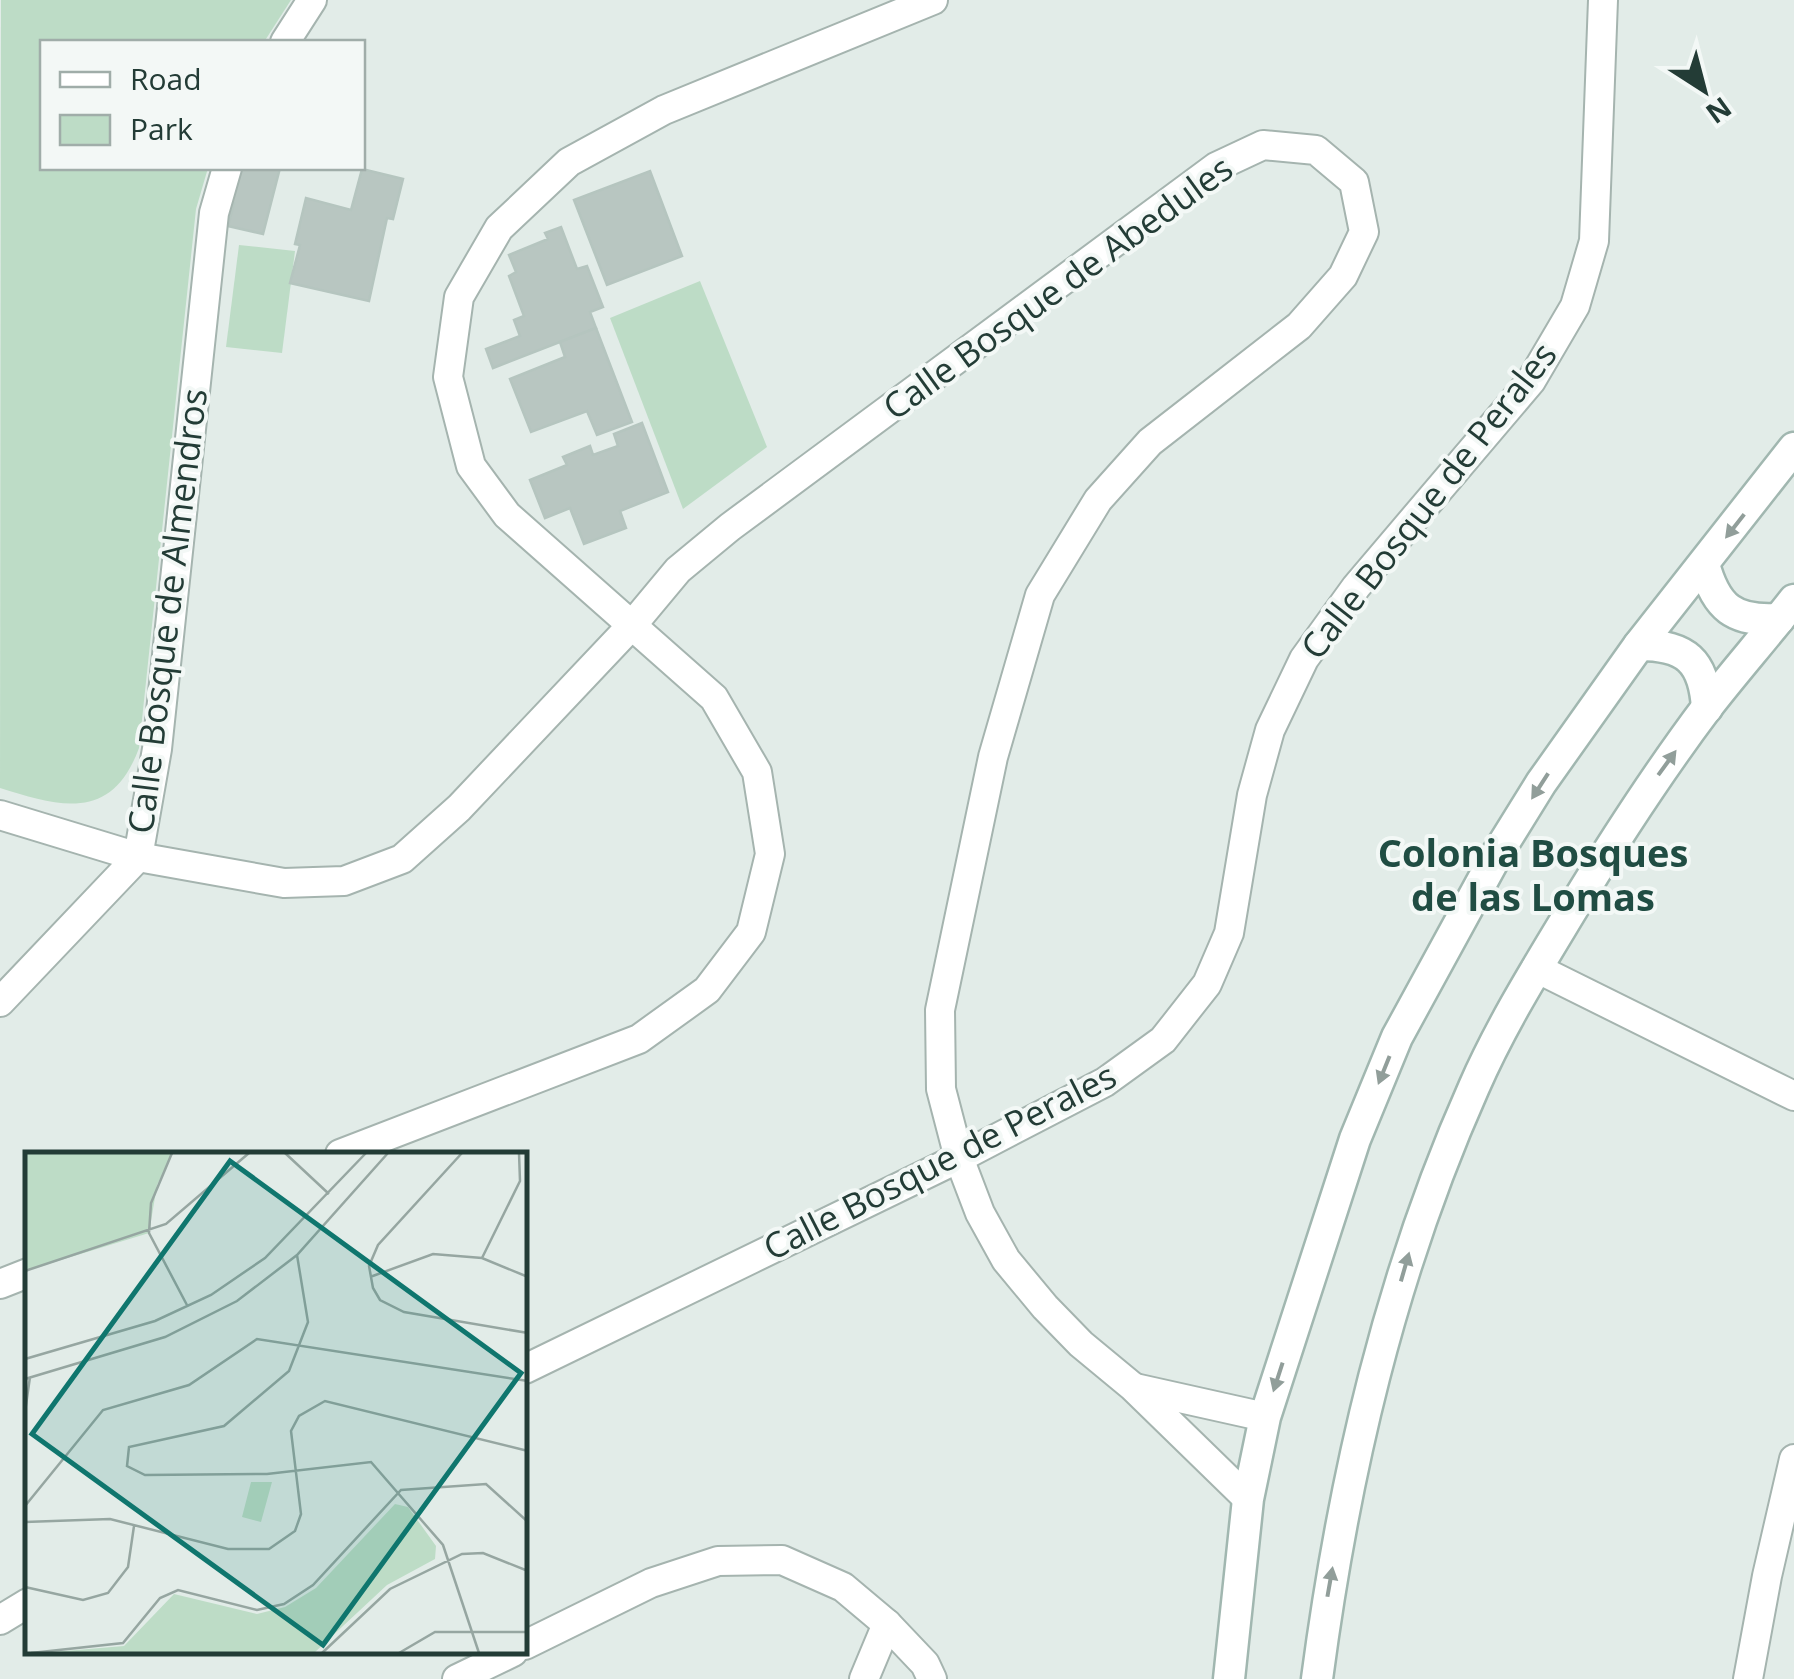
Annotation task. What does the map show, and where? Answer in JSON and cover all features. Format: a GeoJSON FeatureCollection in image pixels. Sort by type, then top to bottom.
{"type":"FeatureCollection","features":[{"type":"Feature","properties":{"kind":"main road"},"geometry":{"type":"LineString","coordinates":[[1230,1679],[1248,1499],[1265,1417],[1356,1139],[1397,1037],[1496,854],[1541,782],[1639,645],[1794,448]]}},
{"type":"Feature","properties":{"kind":"main road"},"geometry":{"type":"LineString","coordinates":[[1704,564],[1711,590],[1728,610],[1752,621],[1786,610]]}},
{"type":"Feature","properties":{"kind":"main road"},"geometry":{"type":"LineString","coordinates":[[1317,1679],[1330,1586],[1368,1394],[1418,1225],[1475,1084],[1536,968],[1629,817],[1786,610]]}},
{"type":"Feature","properties":{"kind":"main road"},"geometry":{"type":"LineString","coordinates":[[1639,645],[1666,645],[1690,658],[1705,680],[1708,708]]}},
{"type":"Feature","properties":{"kind":"street"},"geometry":{"type":"LineString","coordinates":[[287,40],[312,0]]}},
{"type":"Feature","properties":{"kind":"street"},"geometry":{"type":"LineString","coordinates":[[345,1152],[639,1038],[707,990],[750,932],[770,854],[757,772],[714,698],[507,515],[470,466],[448,377],[459,297],[499,228],[569,162],[664,110],[934,0]]}},
{"type":"Feature","properties":{"kind":"street","name":"Calle Bosque de Perales"},"geometry":{"type":"LineString","coordinates":[[528,1367],[959,1158],[1105,1082],[1163,1040],[1207,984],[1229,932],[1252,794],[1270,730],[1304,659],[1356,588],[1532,381],[1575,306],[1594,241],[1603,0]]}},
{"type":"Feature","properties":{"kind":"street","name":"Calle Bosque de Abedules"},"geometry":{"type":"LineString","coordinates":[[0,815],[138,857],[284,882],[344,881],[402,859],[460,808],[633,624],[678,570],[730,527],[1216,167],[1263,145],[1316,150],[1354,182],[1364,232],[1343,276],[1299,326],[1150,442],[1098,500],[1040,595],[993,757],[940,1010],[941,1090],[959,1158],[980,1213],[1006,1260],[1045,1307],[1248,1499]]}},
{"type":"Feature","properties":{"kind":"street","name":"Calle Bosque de Almendros"},"geometry":{"type":"LineString","coordinates":[[0,1002],[138,857],[157,750],[214,213],[226,170]]}},
{"type":"Feature","properties":{"kind":"street"},"geometry":{"type":"LineString","coordinates":[[1536,968],[1794,1096]]}},
{"type":"Feature","properties":{"kind":"street"},"geometry":{"type":"LineString","coordinates":[[0,1284],[25,1274]]}},
{"type":"Feature","properties":{"kind":"street","name":"Calle Bosque de Abedules"},"geometry":{"type":"LineString","coordinates":[[1134,1388],[1265,1417]]}},
{"type":"Feature","properties":{"kind":"street"},"geometry":{"type":"LineString","coordinates":[[1748,1679],[1794,1459]]}},
{"type":"Feature","properties":{"kind":"street"},"geometry":{"type":"LineString","coordinates":[[528,1644],[651,1583],[718,1562],[782,1560],[843,1586],[887,1624],[925,1664],[932,1679]]}},
{"type":"Feature","properties":{"kind":"street"},"geometry":{"type":"LineString","coordinates":[[0,1620],[25,1605]]}},
{"type":"Feature","properties":{"kind":"street"},"geometry":{"type":"LineString","coordinates":[[864,1679],[887,1624]]}},
{"type":"Feature","properties":{"kind":"street"},"geometry":{"type":"LineString","coordinates":[[457,1679],[508,1654]]}},
{"type":"Feature","properties":{"kind":"green space"},"geometry":{"type":"Polygon","coordinates":[[[1,0],[291,0],[265,40],[40,40],[40,170],[207,170],[196,209],[139,748],[128,772],[114,788],[82,803],[43,800],[0,788],[1,0]]]}},
{"type":"Feature","properties":{"kind":"green space"},"geometry":{"type":"Polygon","coordinates":[[[239,245],[295,251],[282,353],[226,347],[239,245]]]}},
{"type":"Feature","properties":{"kind":"green space"},"geometry":{"type":"Polygon","coordinates":[[[700,281],[767,447],[683,509],[610,318],[700,281]]]}},
{"type":"Feature","properties":{"kind":"building"},"geometry":{"type":"Polygon","coordinates":[[[232,170],[279,170],[263,234],[228,226],[234,203],[224,200],[232,170]]]}},
{"type":"Feature","properties":{"kind":"building"},"geometry":{"type":"Polygon","coordinates":[[[362,170],[403,179],[393,219],[387,218],[369,301],[290,283],[306,198],[351,210],[362,170]]]}},
{"type":"Feature","properties":{"kind":"building"},"geometry":{"type":"Polygon","coordinates":[[[650,171],[682,256],[607,285],[574,200],[650,171]]]}},
{"type":"Feature","properties":{"kind":"building"},"geometry":{"type":"Polygon","coordinates":[[[561,227],[577,269],[587,266],[603,307],[590,312],[596,328],[493,368],[486,349],[520,336],[514,320],[524,316],[509,276],[516,272],[509,255],[548,239],[545,233],[561,227]]]}},
{"type":"Feature","properties":{"kind":"building"},"geometry":{"type":"Polygon","coordinates":[[[596,328],[632,422],[597,435],[587,411],[531,432],[510,379],[565,357],[560,342],[596,328]]]}},
{"type":"Feature","properties":{"kind":"building"},"geometry":{"type":"Polygon","coordinates":[[[642,423],[668,492],[620,511],[626,528],[584,544],[570,508],[545,518],[530,480],[567,465],[563,457],[590,446],[593,455],[618,446],[614,434],[642,423]]]}},
{"type":"Feature","properties":{"kind":"district","name":"Colonia Bosques de las Lomas"},"geometry":{"type":"Point","coordinates":[1533,876]}}]}
